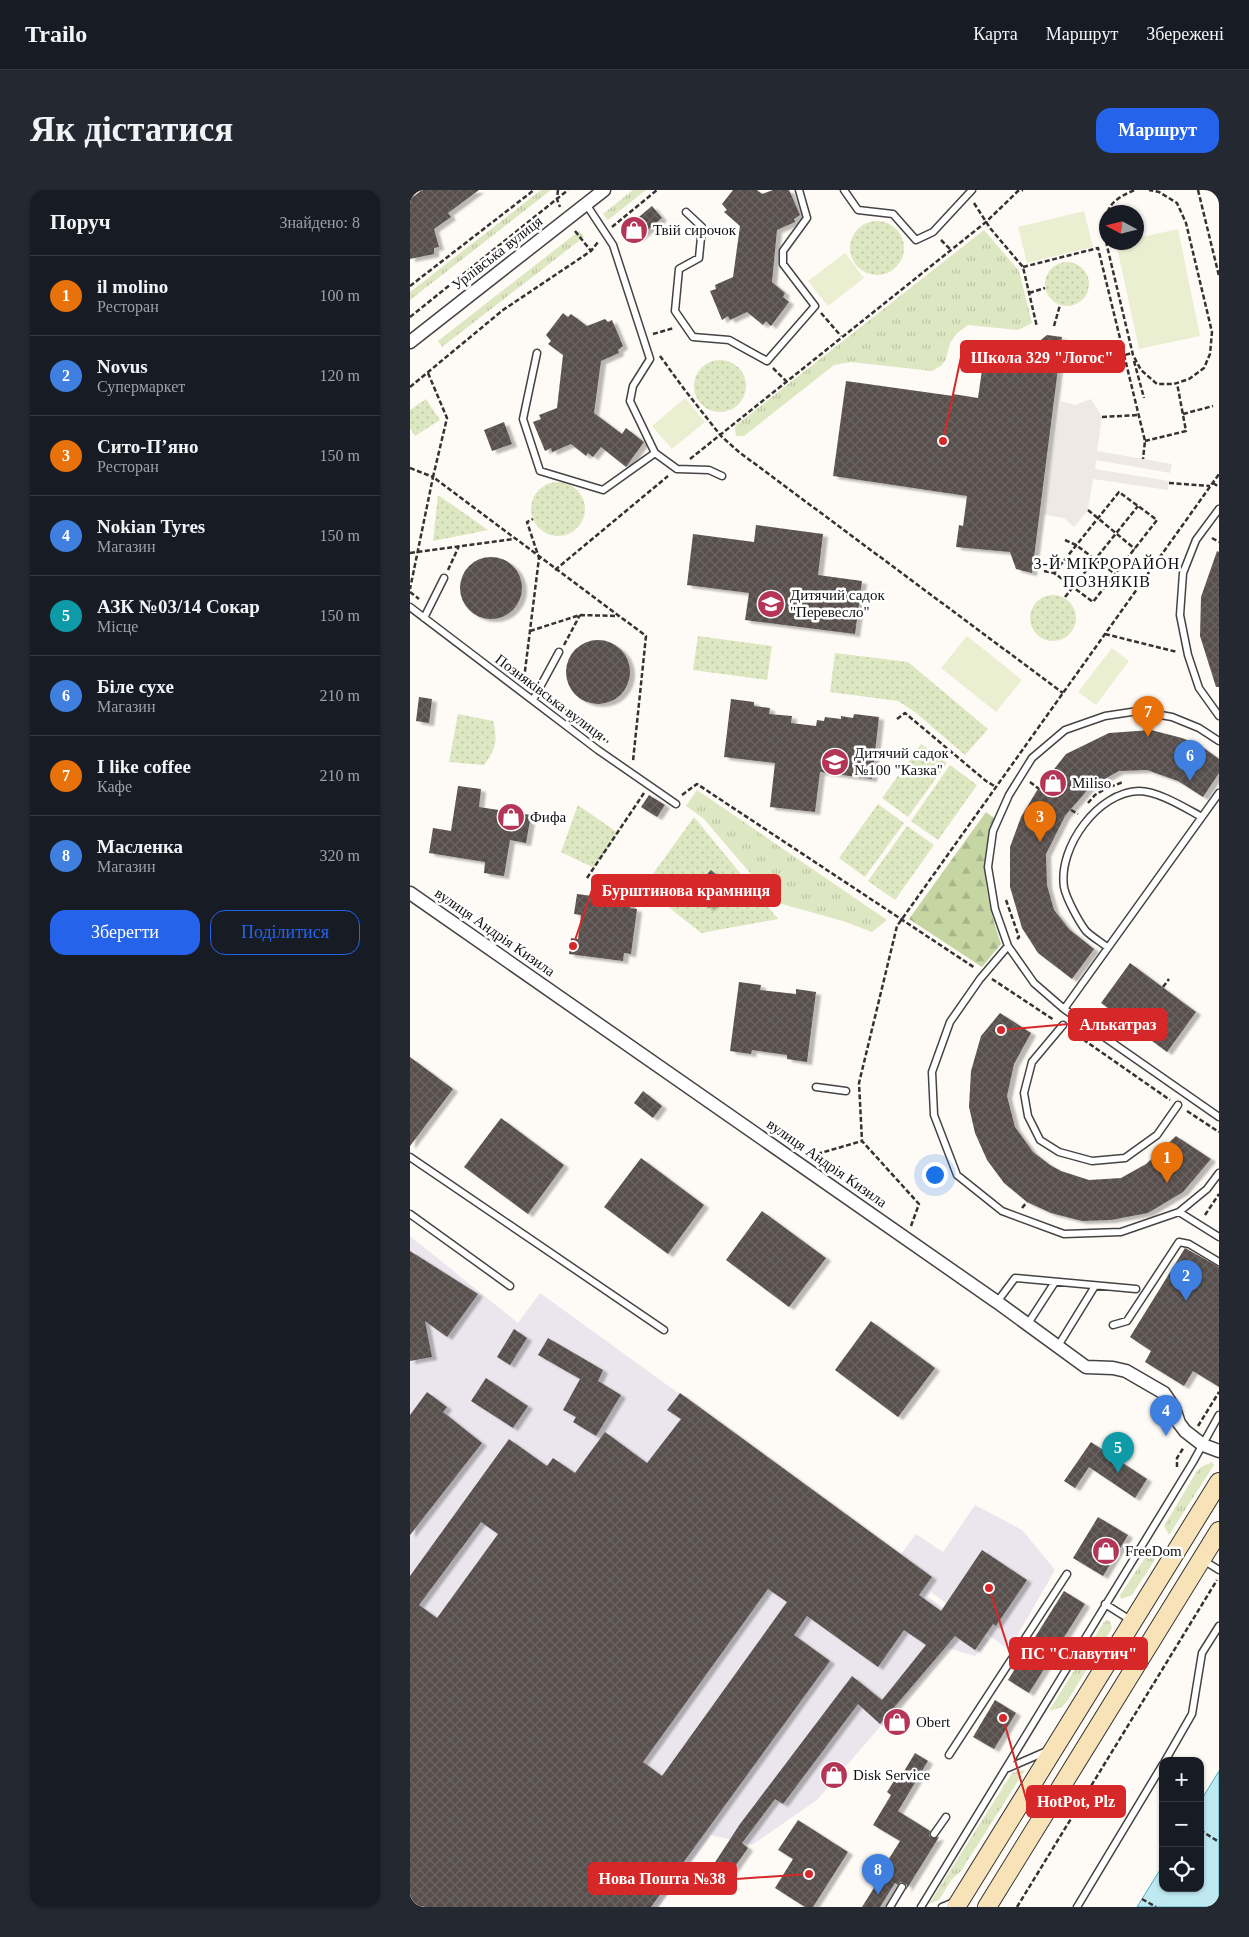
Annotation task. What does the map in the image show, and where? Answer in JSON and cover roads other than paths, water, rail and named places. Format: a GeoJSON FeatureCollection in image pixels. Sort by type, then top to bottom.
{"type":"FeatureCollection","features":[{"type":"Feature","properties":{"kind":"main road"},"geometry":{"type":"LineString","coordinates":[[959,1902],[1219,1482]]}},
{"type":"Feature","properties":{"kind":"main road"},"geometry":{"type":"LineString","coordinates":[[987,1907],[1219,1531]]}},
{"type":"Feature","properties":{"kind":"street","name":"Урлівська вулиця"},"geometry":{"type":"LineString","coordinates":[[411,338],[604,190]]}},
{"type":"Feature","properties":{"kind":"street","name":"вулиця Андрія Кизила"},"geometry":{"type":"LineString","coordinates":[[410,893],[649,1061],[796,1160],[1086,1367],[1114,1368],[1126,1371],[1164,1393],[1174,1408],[1180,1423],[1191,1436],[1203,1445],[1219,1451]]}},
{"type":"Feature","properties":{"kind":"lane"},"geometry":{"type":"LineString","coordinates":[[686,212],[702,227],[699,258],[679,270],[676,311],[693,337],[728,340],[767,361],[815,306],[784,264],[783,250],[807,218],[798,190]]}},
{"type":"Feature","properties":{"kind":"lane"},"geometry":{"type":"LineString","coordinates":[[844,190],[858,210],[893,214],[916,240],[933,232],[970,193]]}},
{"type":"Feature","properties":{"kind":"lane"},"geometry":{"type":"LineString","coordinates":[[586,204],[613,245],[650,359],[633,386],[630,401],[655,453],[677,469],[708,470],[722,476]]}},
{"type":"Feature","properties":{"kind":"lane"},"geometry":{"type":"LineString","coordinates":[[537,354],[523,419],[540,472],[603,490],[655,453]]}},
{"type":"Feature","properties":{"kind":"lane"},"geometry":{"type":"LineString","coordinates":[[1219,509],[1196,540],[1183,573],[1180,615],[1188,655],[1198,688],[1219,716]]}},
{"type":"Feature","properties":{"kind":"lane"},"geometry":{"type":"LineString","coordinates":[[424,618],[444,578]]}},
{"type":"Feature","properties":{"kind":"lane","name":"Позняківська вулиця"},"geometry":{"type":"LineString","coordinates":[[410,607],[598,750],[676,804]]}},
{"type":"Feature","properties":{"kind":"lane"},"geometry":{"type":"LineString","coordinates":[[533,700],[560,652]]}},
{"type":"Feature","properties":{"kind":"lane"},"geometry":{"type":"LineString","coordinates":[[1219,741],[1199,728],[1172,717],[1138,712],[1105,716],[1065,730],[1032,758],[1009,795],[993,831],[988,867],[995,909],[1008,946],[1034,983],[1064,1009],[1219,1117]]}},
{"type":"Feature","properties":{"kind":"lane"},"geometry":{"type":"LineString","coordinates":[[1107,947],[1086,930],[1075,913],[1064,887],[1066,860],[1079,830],[1099,807],[1120,794],[1140,791],[1160,796],[1202,817]]}},
{"type":"Feature","properties":{"kind":"lane"},"geometry":{"type":"LineString","coordinates":[[1064,1009],[1219,793]]}},
{"type":"Feature","properties":{"kind":"lane"},"geometry":{"type":"LineString","coordinates":[[1008,946],[950,1022],[932,1072],[934,1115],[957,1175],[1002,1211],[1064,1234],[1121,1232],[1179,1212],[1207,1189],[1219,1173]]}},
{"type":"Feature","properties":{"kind":"lane"},"geometry":{"type":"LineString","coordinates":[[1063,1025],[1032,1062],[1024,1093],[1028,1116],[1040,1140],[1059,1152],[1092,1161],[1125,1158],[1157,1135],[1178,1105]]}},
{"type":"Feature","properties":{"kind":"lane"},"geometry":{"type":"LineString","coordinates":[[816,1087],[846,1091]]}},
{"type":"Feature","properties":{"kind":"lane"},"geometry":{"type":"LineString","coordinates":[[410,1157],[664,1330]]}},
{"type":"Feature","properties":{"kind":"lane"},"geometry":{"type":"LineString","coordinates":[[1179,1212],[1219,1237]]}},
{"type":"Feature","properties":{"kind":"lane"},"geometry":{"type":"LineString","coordinates":[[410,1214],[510,1286]]}},
{"type":"Feature","properties":{"kind":"lane"},"geometry":{"type":"LineString","coordinates":[[1113,1325],[1127,1321],[1180,1242],[1189,1244],[1219,1262]]}},
{"type":"Feature","properties":{"kind":"lane"},"geometry":{"type":"LineString","coordinates":[[997,1302],[1015,1278],[1136,1289]]}},
{"type":"Feature","properties":{"kind":"lane"},"geometry":{"type":"LineString","coordinates":[[1027,1325],[1055,1282]]}},
{"type":"Feature","properties":{"kind":"lane"},"geometry":{"type":"LineString","coordinates":[[1057,1347],[1095,1286]]}},
{"type":"Feature","properties":{"kind":"lane"},"geometry":{"type":"LineString","coordinates":[[921,1907],[1008,1768],[1105,1604],[1203,1445],[1219,1415]]}},
{"type":"Feature","properties":{"kind":"lane"},"geometry":{"type":"LineString","coordinates":[[1202,1559],[1219,1570]]}},
{"type":"Feature","properties":{"kind":"lane"},"geometry":{"type":"LineString","coordinates":[[949,1755],[1067,1574]]}},
{"type":"Feature","properties":{"kind":"lane"},"geometry":{"type":"LineString","coordinates":[[1105,1604],[1133,1621]]}},
{"type":"Feature","properties":{"kind":"lane"},"geometry":{"type":"LineString","coordinates":[[1167,1757],[1192,1714],[1202,1653],[1219,1626]]}},
{"type":"Feature","properties":{"kind":"lane"},"geometry":{"type":"LineString","coordinates":[[1008,1768],[1055,1748]]}},
{"type":"Feature","properties":{"kind":"lane"},"geometry":{"type":"LineString","coordinates":[[1077,1907],[1159,1771]]}},
{"type":"Feature","properties":{"kind":"lane"},"geometry":{"type":"LineString","coordinates":[[934,1834],[946,1817]]}},
{"type":"Feature","properties":{"kind":"lane"},"geometry":{"type":"LineString","coordinates":[[890,1907],[902,1887]]}},
{"type":"Feature","properties":{"kind":"lane"},"geometry":{"type":"LineString","coordinates":[[942,1907],[959,1902]]}},
{"type":"Feature","properties":{"kind":"water"},"geometry":{"type":"Polygon","coordinates":[[[1219,1771],[1219,1907],[1137,1907],[1159,1871],[1159,1892],[1204,1892],[1204,1795],[1219,1771]]]}},
{"type":"Feature","properties":{"kind":"place","name":"Твій сирочок"},"geometry":{"type":"Point","coordinates":[634,230]}},
{"type":"Feature","properties":{"kind":"place","name":"Школа 329 \"Логос\""},"geometry":{"type":"Point","coordinates":[943,441]}},
{"type":"Feature","properties":{"kind":"place","name":"Дитячий садок \"Перевесло\""},"geometry":{"type":"Point","coordinates":[771,604]}},
{"type":"Feature","properties":{"kind":"place","name":"I like coffee"},"geometry":{"type":"Point","coordinates":[1148,737]}},
{"type":"Feature","properties":{"kind":"place","name":"Дитячий садок №100 \"Казка\""},"geometry":{"type":"Point","coordinates":[835,762]}},
{"type":"Feature","properties":{"kind":"place","name":"Біле сухе"},"geometry":{"type":"Point","coordinates":[1190,781]}},
{"type":"Feature","properties":{"kind":"place","name":"Miliso"},"geometry":{"type":"Point","coordinates":[1053,783]}},
{"type":"Feature","properties":{"kind":"place","name":"Фифа"},"geometry":{"type":"Point","coordinates":[511,817]}},
{"type":"Feature","properties":{"kind":"place","name":"Сито-П’яно"},"geometry":{"type":"Point","coordinates":[1040,842]}},
{"type":"Feature","properties":{"kind":"place","name":"Бурштинова крамниця"},"geometry":{"type":"Point","coordinates":[573,946]}},
{"type":"Feature","properties":{"kind":"place","name":"Алькатраз"},"geometry":{"type":"Point","coordinates":[1001,1030]}},
{"type":"Feature","properties":{"kind":"place","name":"il molino"},"geometry":{"type":"Point","coordinates":[1167,1183]}},
{"type":"Feature","properties":{"kind":"place","name":"Novus"},"geometry":{"type":"Point","coordinates":[1186,1301]}},
{"type":"Feature","properties":{"kind":"place","name":"Nokian Tyres"},"geometry":{"type":"Point","coordinates":[1166,1436]}},
{"type":"Feature","properties":{"kind":"place","name":"АЗК №03/14 Сокар"},"geometry":{"type":"Point","coordinates":[1118,1473]}},
{"type":"Feature","properties":{"kind":"place","name":"FreeDom"},"geometry":{"type":"Point","coordinates":[1106,1551]}},
{"type":"Feature","properties":{"kind":"place","name":"ПС \"Славутич\""},"geometry":{"type":"Point","coordinates":[989,1588]}},
{"type":"Feature","properties":{"kind":"place","name":"HotPot, Plz"},"geometry":{"type":"Point","coordinates":[1003,1718]}},
{"type":"Feature","properties":{"kind":"place","name":"Obert"},"geometry":{"type":"Point","coordinates":[897,1722]}},
{"type":"Feature","properties":{"kind":"place","name":"Disk Service"},"geometry":{"type":"Point","coordinates":[834,1775]}},
{"type":"Feature","properties":{"kind":"place","name":"Нова Пошта №38"},"geometry":{"type":"Point","coordinates":[809,1874]}},
{"type":"Feature","properties":{"kind":"place","name":"Масленка"},"geometry":{"type":"Point","coordinates":[878,1895]}},
{"type":"Feature","properties":{"kind":"district","name":"3-Й МІКРОРАЙОН ПОЗНЯКІВ"},"geometry":{"type":"Point","coordinates":[1107,572]}}]}
